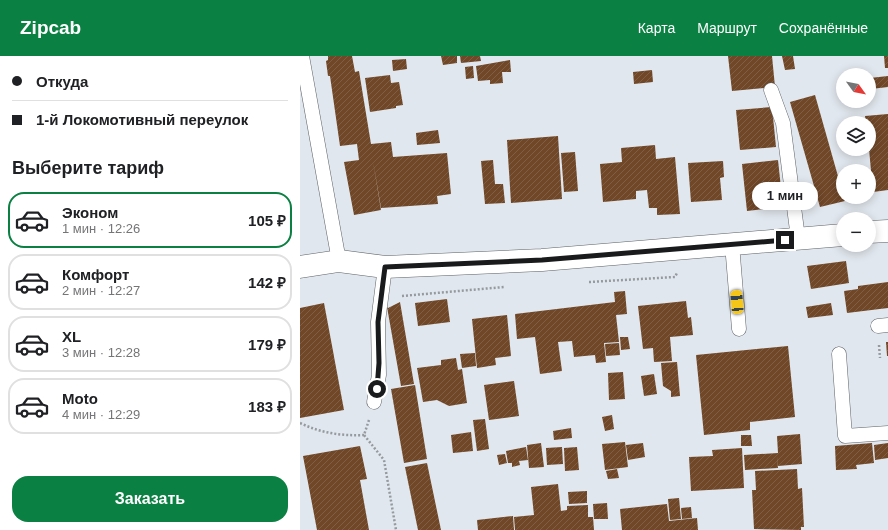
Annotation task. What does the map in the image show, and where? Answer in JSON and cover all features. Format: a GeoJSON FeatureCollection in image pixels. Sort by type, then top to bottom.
{"type":"FeatureCollection","features":[{"type":"Feature","properties":{"kind":"street"},"geometry":{"type":"LineString","coordinates":[[876,232],[888,231]]}},
{"type":"Feature","properties":{"kind":"street"},"geometry":{"type":"LineString","coordinates":[[300,267],[339,261],[385,267],[542,260],[836,235]]}},
{"type":"Feature","properties":{"kind":"lane"},"geometry":{"type":"LineString","coordinates":[[302,56],[339,261]]}},
{"type":"Feature","properties":{"kind":"lane"},"geometry":{"type":"LineString","coordinates":[[771,90],[783,123],[798,238]]}},
{"type":"Feature","properties":{"kind":"lane"},"geometry":{"type":"LineString","coordinates":[[732,244],[739,329]]}},
{"type":"Feature","properties":{"kind":"lane"},"geometry":{"type":"LineString","coordinates":[[374,402],[379,375],[378,322],[385,267]]}},
{"type":"Feature","properties":{"kind":"lane"},"geometry":{"type":"LineString","coordinates":[[839,354],[845,436],[888,433]]}},
{"type":"Feature","properties":{"kind":"path"},"geometry":{"type":"LineString","coordinates":[[364,435],[374,402]]}},
{"type":"Feature","properties":{"kind":"path"},"geometry":{"type":"LineString","coordinates":[[300,423],[324,432],[344,436],[364,435]]}},
{"type":"Feature","properties":{"kind":"path"},"geometry":{"type":"LineString","coordinates":[[364,435],[384,460],[396,530]]}},
{"type":"Feature","properties":{"kind":"building"},"geometry":{"type":"Polygon","coordinates":[[[328,56],[352,56],[355,72],[359,71],[371,144],[391,142],[393,157],[447,153],[451,194],[437,196],[438,204],[381,208],[373,161],[381,210],[354,215],[344,162],[359,160],[357,144],[340,146],[330,76],[328,76],[326,61],[328,60],[328,56]]]}},
{"type":"Feature","properties":{"kind":"building"},"geometry":{"type":"Polygon","coordinates":[[[441,56],[457,56],[457,63],[443,65],[441,56]]]}},
{"type":"Feature","properties":{"kind":"building"},"geometry":{"type":"Polygon","coordinates":[[[460,56],[480,56],[481,61],[461,63],[460,56]]]}},
{"type":"Feature","properties":{"kind":"building"},"geometry":{"type":"Polygon","coordinates":[[[728,56],[772,56],[775,87],[732,91],[728,56]]]}},
{"type":"Feature","properties":{"kind":"building"},"geometry":{"type":"Polygon","coordinates":[[[782,56],[793,56],[795,69],[785,70],[782,56]]]}},
{"type":"Feature","properties":{"kind":"building"},"geometry":{"type":"Polygon","coordinates":[[[884,56],[888,56],[888,68],[885,68],[884,56]]]}},
{"type":"Feature","properties":{"kind":"building"},"geometry":{"type":"Polygon","coordinates":[[[406,59],[407,69],[393,71],[392,60],[406,59]]]}},
{"type":"Feature","properties":{"kind":"building"},"geometry":{"type":"Polygon","coordinates":[[[510,60],[511,72],[502,72],[503,83],[490,84],[490,80],[478,81],[476,66],[510,60]]]}},
{"type":"Feature","properties":{"kind":"building"},"geometry":{"type":"Polygon","coordinates":[[[473,66],[474,78],[466,79],[465,67],[473,66]]]}},
{"type":"Feature","properties":{"kind":"building"},"geometry":{"type":"Polygon","coordinates":[[[652,70],[653,82],[634,84],[633,72],[652,70]]]}},
{"type":"Feature","properties":{"kind":"building"},"geometry":{"type":"Polygon","coordinates":[[[390,75],[391,83],[399,82],[403,105],[396,106],[396,108],[370,112],[365,78],[390,75]]]}},
{"type":"Feature","properties":{"kind":"building"},"geometry":{"type":"Polygon","coordinates":[[[888,76],[888,87],[876,88],[876,77],[888,76]]]}},
{"type":"Feature","properties":{"kind":"building"},"geometry":{"type":"Polygon","coordinates":[[[815,95],[836,169],[836,203],[820,207],[790,102],[815,95]]]}},
{"type":"Feature","properties":{"kind":"building"},"geometry":{"type":"Polygon","coordinates":[[[772,107],[776,147],[740,150],[736,110],[772,107]]]}},
{"type":"Feature","properties":{"kind":"building"},"geometry":{"type":"Polygon","coordinates":[[[888,114],[888,190],[876,192],[876,164],[870,164],[870,156],[876,156],[876,116],[865,116],[888,114]]]}},
{"type":"Feature","properties":{"kind":"building"},"geometry":{"type":"Polygon","coordinates":[[[438,130],[440,143],[417,145],[416,133],[438,130]]]}},
{"type":"Feature","properties":{"kind":"building"},"geometry":{"type":"Polygon","coordinates":[[[558,136],[562,199],[511,203],[507,140],[558,136]]]}},
{"type":"Feature","properties":{"kind":"building"},"geometry":{"type":"Polygon","coordinates":[[[655,145],[656,159],[675,157],[680,214],[657,215],[657,208],[649,208],[647,190],[636,191],[636,199],[603,202],[600,164],[622,162],[621,148],[655,145]]]}},
{"type":"Feature","properties":{"kind":"building"},"geometry":{"type":"Polygon","coordinates":[[[575,152],[578,191],[564,192],[561,153],[575,152]]]}},
{"type":"Feature","properties":{"kind":"building"},"geometry":{"type":"Polygon","coordinates":[[[493,160],[495,184],[503,184],[505,203],[485,204],[481,161],[493,160]]]}},
{"type":"Feature","properties":{"kind":"building"},"geometry":{"type":"Polygon","coordinates":[[[778,160],[783,207],[747,211],[742,164],[778,160]]]}},
{"type":"Feature","properties":{"kind":"building"},"geometry":{"type":"Polygon","coordinates":[[[723,161],[724,177],[720,178],[722,200],[691,202],[688,163],[723,161]]]}},
{"type":"Feature","properties":{"kind":"building"},"geometry":{"type":"Polygon","coordinates":[[[846,261],[849,283],[811,289],[807,266],[846,261]]]}},
{"type":"Feature","properties":{"kind":"building"},"geometry":{"type":"Polygon","coordinates":[[[888,282],[888,308],[847,313],[844,291],[858,289],[858,286],[888,282]]]}},
{"type":"Feature","properties":{"kind":"building"},"geometry":{"type":"Polygon","coordinates":[[[625,291],[627,314],[616,315],[619,342],[604,343],[606,362],[596,363],[595,355],[574,357],[572,341],[558,342],[562,371],[540,374],[535,337],[517,339],[515,314],[615,302],[614,292],[625,291]]]}},
{"type":"Feature","properties":{"kind":"building"},"geometry":{"type":"Polygon","coordinates":[[[447,299],[450,322],[418,326],[415,303],[447,299]]]}},
{"type":"Feature","properties":{"kind":"building"},"geometry":{"type":"Polygon","coordinates":[[[686,301],[688,318],[691,317],[693,335],[670,337],[672,361],[654,362],[653,348],[643,349],[638,306],[686,301]]]}},
{"type":"Feature","properties":{"kind":"building"},"geometry":{"type":"Polygon","coordinates":[[[400,302],[414,384],[401,386],[387,307],[388,308],[400,302]]]}},
{"type":"Feature","properties":{"kind":"building"},"geometry":{"type":"Polygon","coordinates":[[[324,303],[344,410],[300,418],[300,308],[324,303]]]}},
{"type":"Feature","properties":{"kind":"building"},"geometry":{"type":"Polygon","coordinates":[[[831,303],[833,315],[808,318],[806,307],[831,303]]]}},
{"type":"Feature","properties":{"kind":"building"},"geometry":{"type":"Polygon","coordinates":[[[507,315],[511,356],[495,358],[496,365],[477,368],[472,319],[507,315]]]}},
{"type":"Feature","properties":{"kind":"building"},"geometry":{"type":"Polygon","coordinates":[[[620,337],[628,337],[630,349],[621,350],[620,337]]]}},
{"type":"Feature","properties":{"kind":"building"},"geometry":{"type":"Polygon","coordinates":[[[886,342],[888,342],[888,356],[887,356],[886,342]]]}},
{"type":"Feature","properties":{"kind":"building"},"geometry":{"type":"Polygon","coordinates":[[[619,343],[620,355],[606,356],[605,344],[619,343]]]}},
{"type":"Feature","properties":{"kind":"building"},"geometry":{"type":"Polygon","coordinates":[[[788,346],[795,417],[750,422],[750,430],[704,435],[696,355],[788,346]]]}},
{"type":"Feature","properties":{"kind":"building"},"geometry":{"type":"Polygon","coordinates":[[[475,353],[476,366],[462,368],[460,354],[475,353]]]}},
{"type":"Feature","properties":{"kind":"building"},"geometry":{"type":"Polygon","coordinates":[[[456,358],[458,370],[462,369],[467,403],[449,406],[437,400],[423,402],[417,368],[441,365],[441,360],[456,358]]]}},
{"type":"Feature","properties":{"kind":"building"},"geometry":{"type":"Polygon","coordinates":[[[677,362],[680,396],[671,397],[671,391],[663,386],[661,363],[677,362]]]}},
{"type":"Feature","properties":{"kind":"building"},"geometry":{"type":"Polygon","coordinates":[[[623,372],[625,399],[609,400],[608,373],[623,372]]]}},
{"type":"Feature","properties":{"kind":"building"},"geometry":{"type":"Polygon","coordinates":[[[654,374],[657,394],[644,396],[641,376],[654,374]]]}},
{"type":"Feature","properties":{"kind":"building"},"geometry":{"type":"Polygon","coordinates":[[[514,381],[519,416],[489,420],[484,385],[514,381]]]}},
{"type":"Feature","properties":{"kind":"building"},"geometry":{"type":"Polygon","coordinates":[[[415,385],[427,459],[404,463],[391,389],[415,385]]]}},
{"type":"Feature","properties":{"kind":"building"},"geometry":{"type":"Polygon","coordinates":[[[612,415],[614,429],[605,431],[602,417],[612,415]]]}},
{"type":"Feature","properties":{"kind":"building"},"geometry":{"type":"Polygon","coordinates":[[[485,419],[489,449],[477,451],[473,420],[485,419]]]}},
{"type":"Feature","properties":{"kind":"building"},"geometry":{"type":"Polygon","coordinates":[[[571,428],[572,438],[554,440],[553,431],[571,428]]]}},
{"type":"Feature","properties":{"kind":"building"},"geometry":{"type":"Polygon","coordinates":[[[471,432],[473,451],[453,453],[451,435],[471,432]]]}},
{"type":"Feature","properties":{"kind":"building"},"geometry":{"type":"Polygon","coordinates":[[[800,434],[802,464],[778,466],[777,456],[778,468],[745,470],[744,455],[778,453],[777,436],[800,434]]]}},
{"type":"Feature","properties":{"kind":"building"},"geometry":{"type":"Polygon","coordinates":[[[741,435],[751,435],[752,446],[741,446],[741,435]]]}},
{"type":"Feature","properties":{"kind":"building"},"geometry":{"type":"Polygon","coordinates":[[[625,442],[628,467],[605,470],[602,444],[625,442]]]}},
{"type":"Feature","properties":{"kind":"building"},"geometry":{"type":"Polygon","coordinates":[[[541,443],[544,467],[529,468],[527,445],[541,443]]]}},
{"type":"Feature","properties":{"kind":"building"},"geometry":{"type":"Polygon","coordinates":[[[643,443],[645,457],[628,460],[626,445],[643,443]]]}},
{"type":"Feature","properties":{"kind":"building"},"geometry":{"type":"Polygon","coordinates":[[[872,443],[874,463],[856,465],[857,469],[836,470],[835,446],[872,443]]]}},
{"type":"Feature","properties":{"kind":"building"},"geometry":{"type":"Polygon","coordinates":[[[888,443],[888,458],[875,460],[874,445],[888,443]]]}},
{"type":"Feature","properties":{"kind":"building"},"geometry":{"type":"Polygon","coordinates":[[[360,446],[367,479],[360,480],[369,530],[317,530],[303,456],[360,446]]]}},
{"type":"Feature","properties":{"kind":"building"},"geometry":{"type":"Polygon","coordinates":[[[526,447],[528,460],[519,461],[520,465],[512,467],[512,463],[508,463],[506,451],[526,447]]]}},
{"type":"Feature","properties":{"kind":"building"},"geometry":{"type":"Polygon","coordinates":[[[562,447],[563,464],[547,465],[546,448],[562,447]]]}},
{"type":"Feature","properties":{"kind":"building"},"geometry":{"type":"Polygon","coordinates":[[[577,447],[579,470],[565,471],[564,448],[577,447]]]}},
{"type":"Feature","properties":{"kind":"building"},"geometry":{"type":"Polygon","coordinates":[[[742,448],[744,488],[691,491],[689,457],[713,456],[712,450],[742,448]]]}},
{"type":"Feature","properties":{"kind":"building"},"geometry":{"type":"Polygon","coordinates":[[[505,454],[507,463],[499,465],[497,455],[505,454]]]}},
{"type":"Feature","properties":{"kind":"building"},"geometry":{"type":"Polygon","coordinates":[[[427,463],[441,530],[418,530],[405,467],[427,463]]]}},
{"type":"Feature","properties":{"kind":"building"},"geometry":{"type":"Polygon","coordinates":[[[617,469],[619,478],[608,479],[606,471],[617,469]]]}},
{"type":"Feature","properties":{"kind":"building"},"geometry":{"type":"Polygon","coordinates":[[[797,469],[798,489],[802,488],[804,527],[801,527],[801,530],[754,529],[752,490],[756,490],[755,471],[797,469]]]}},
{"type":"Feature","properties":{"kind":"building"},"geometry":{"type":"Polygon","coordinates":[[[558,484],[561,511],[567,510],[567,506],[588,505],[588,517],[593,517],[594,530],[515,530],[514,517],[534,515],[531,487],[558,484]]]}},
{"type":"Feature","properties":{"kind":"building"},"geometry":{"type":"Polygon","coordinates":[[[587,491],[587,503],[569,504],[568,492],[587,491]]]}},
{"type":"Feature","properties":{"kind":"building"},"geometry":{"type":"Polygon","coordinates":[[[679,498],[681,519],[670,520],[668,499],[679,498]]]}},
{"type":"Feature","properties":{"kind":"building"},"geometry":{"type":"Polygon","coordinates":[[[607,503],[608,519],[594,519],[593,504],[607,503]]]}},
{"type":"Feature","properties":{"kind":"building"},"geometry":{"type":"Polygon","coordinates":[[[667,504],[669,521],[697,518],[698,530],[622,530],[620,509],[667,504]]]}},
{"type":"Feature","properties":{"kind":"building"},"geometry":{"type":"Polygon","coordinates":[[[691,507],[692,518],[682,519],[681,508],[691,507]]]}},
{"type":"Feature","properties":{"kind":"building"},"geometry":{"type":"Polygon","coordinates":[[[513,516],[514,530],[478,530],[477,520],[513,516]]]}},
{"type":"Feature","properties":{"kind":"route"},"geometry":{"type":"LineString","coordinates":[[377,389],[380,351],[378,322],[385,267],[542,260],[785,240]]}}]}
